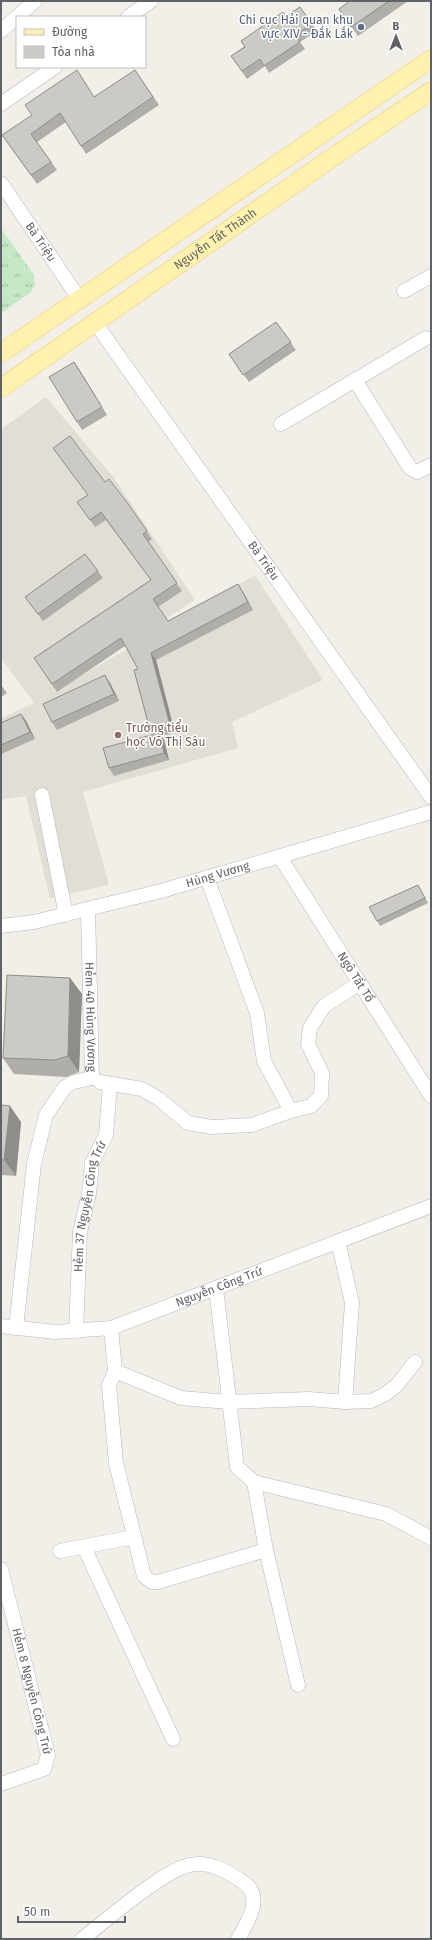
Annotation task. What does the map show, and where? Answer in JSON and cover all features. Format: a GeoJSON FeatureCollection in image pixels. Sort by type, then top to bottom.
{"type":"FeatureCollection","features":[{"type":"Feature","properties":{"kind":"main road"},"geometry":{"type":"LineString","coordinates":[[1,353],[431,59]]}},
{"type":"Feature","properties":{"kind":"main road","name":"Nguyễn Tất Thành"},"geometry":{"type":"LineString","coordinates":[[1,388],[96,324],[336,155],[431,91]]}},
{"type":"Feature","properties":{"kind":"main road"},"geometry":{"type":"LineString","coordinates":[[80,300],[96,324]]}},
{"type":"Feature","properties":{"kind":"street"},"geometry":{"type":"LineString","coordinates":[[18,16],[35,1]]}},
{"type":"Feature","properties":{"kind":"street"},"geometry":{"type":"LineString","coordinates":[[129,16],[151,1]]}},
{"type":"Feature","properties":{"kind":"street"},"geometry":{"type":"LineString","coordinates":[[1,31],[16,18]]}},
{"type":"Feature","properties":{"kind":"street"},"geometry":{"type":"LineString","coordinates":[[1,104],[54,68]]}},
{"type":"Feature","properties":{"kind":"street","name":"Bà Triệu"},"geometry":{"type":"LineString","coordinates":[[1,183],[80,300]]}},
{"type":"Feature","properties":{"kind":"street"},"geometry":{"type":"LineString","coordinates":[[404,291],[431,276]]}},
{"type":"Feature","properties":{"kind":"street","name":"Bà Triệu"},"geometry":{"type":"LineString","coordinates":[[96,324],[431,797]]}},
{"type":"Feature","properties":{"kind":"street"},"geometry":{"type":"LineString","coordinates":[[281,424],[426,338]]}},
{"type":"Feature","properties":{"kind":"street"},"geometry":{"type":"LineString","coordinates":[[355,380],[410,468],[418,472],[431,465]]}},
{"type":"Feature","properties":{"kind":"street"},"geometry":{"type":"LineString","coordinates":[[42,795],[66,915]]}},
{"type":"Feature","properties":{"kind":"street","name":"Hùng Vương"},"geometry":{"type":"LineString","coordinates":[[1,926],[34,922],[66,915],[207,878],[431,812]]}},
{"type":"Feature","properties":{"kind":"street","name":"Ngô Tất Tố"},"geometry":{"type":"LineString","coordinates":[[280,857],[431,1096]]}},
{"type":"Feature","properties":{"kind":"street"},"geometry":{"type":"LineString","coordinates":[[207,878],[257,1013],[264,1061],[291,1111]]}},
{"type":"Feature","properties":{"kind":"street","name":"Hẻm 40 Hùng Vương"},"geometry":{"type":"LineString","coordinates":[[88,909],[92,1078],[104,1084],[142,1089],[159,1099],[188,1123],[212,1127],[252,1125],[291,1111],[311,1106],[321,1096],[322,1073],[308,1044],[310,1028],[324,1006],[360,983]]}},
{"type":"Feature","properties":{"kind":"street"},"geometry":{"type":"LineString","coordinates":[[16,1328],[34,1164],[46,1115],[65,1087],[74,1082],[92,1078]]}},
{"type":"Feature","properties":{"kind":"street","name":"Hẻm 37 Nguyễn Công Trứ"},"geometry":{"type":"LineString","coordinates":[[76,1331],[80,1232],[89,1194],[92,1163],[106,1135],[110,1085]]}},
{"type":"Feature","properties":{"kind":"street","name":"Nguyễn Công Trứ"},"geometry":{"type":"LineString","coordinates":[[1,1326],[55,1332],[111,1328],[431,1206]]}},
{"type":"Feature","properties":{"kind":"street"},"geometry":{"type":"LineString","coordinates":[[338,1241],[352,1303],[345,1402]]}},
{"type":"Feature","properties":{"kind":"street"},"geometry":{"type":"LineString","coordinates":[[216,1288],[237,1467],[254,1482],[386,1514],[431,1538]]}},
{"type":"Feature","properties":{"kind":"street"},"geometry":{"type":"LineString","coordinates":[[111,1328],[115,1371],[109,1385],[116,1463],[144,1576],[152,1582],[181,1576],[266,1550]]}},
{"type":"Feature","properties":{"kind":"street"},"geometry":{"type":"LineString","coordinates":[[115,1371],[181,1398],[229,1402],[309,1399],[345,1402],[371,1401],[384,1395],[397,1386],[415,1362]]}},
{"type":"Feature","properties":{"kind":"street"},"geometry":{"type":"LineString","coordinates":[[254,1482],[266,1550],[298,1685]]}},
{"type":"Feature","properties":{"kind":"street"},"geometry":{"type":"LineString","coordinates":[[60,1551],[134,1537]]}},
{"type":"Feature","properties":{"kind":"street"},"geometry":{"type":"LineString","coordinates":[[84,1547],[173,1739]]}},
{"type":"Feature","properties":{"kind":"street","name":"Hẻm 8 Nguyễn Công Trứ"},"geometry":{"type":"LineString","coordinates":[[1,1569],[48,1755],[44,1769],[1,1784]]}},
{"type":"Feature","properties":{"kind":"street"},"geometry":{"type":"LineString","coordinates":[[82,1939],[166,1874],[189,1865],[207,1865],[224,1869],[247,1884],[253,1897],[252,1914],[238,1939]]}},
{"type":"Feature","properties":{"kind":"shaded area"},"geometry":{"type":"Polygon","coordinates":[[[46,397],[115,479],[195,600],[46,696],[255,575],[323,680],[232,722],[238,748],[83,792],[109,885],[50,898],[26,796],[1,800],[1,718],[34,703],[1,658],[1,429],[46,397]]]}},
{"type":"Feature","properties":{"kind":"green space"},"geometry":{"type":"Polygon","coordinates":[[[1,228],[34,275],[35,285],[30,293],[1,313],[1,228]]]}},
{"type":"Feature","properties":{"kind":"building"},"geometry":{"type":"Polygon","coordinates":[[[350,1],[389,1],[351,27],[339,9],[350,1]]]}},
{"type":"Feature","properties":{"kind":"building"},"geometry":{"type":"Polygon","coordinates":[[[300,7],[312,24],[295,35],[300,42],[264,66],[260,59],[242,71],[231,56],[245,47],[241,41],[283,12],[286,16],[300,7]]]}},
{"type":"Feature","properties":{"kind":"building"},"geometry":{"type":"Polygon","coordinates":[[[77,70],[94,97],[135,70],[153,97],[81,146],[60,113],[31,134],[51,162],[31,175],[2,135],[32,115],[25,105],[77,70]]]}},
{"type":"Feature","properties":{"kind":"building"},"geometry":{"type":"Polygon","coordinates":[[[276,322],[291,342],[243,375],[229,354],[276,322]]]}},
{"type":"Feature","properties":{"kind":"building"},"geometry":{"type":"Polygon","coordinates":[[[74,362],[102,407],[77,422],[49,377],[74,362]]]}},
{"type":"Feature","properties":{"kind":"building"},"geometry":{"type":"Polygon","coordinates":[[[70,436],[105,482],[109,479],[129,505],[147,531],[143,534],[177,583],[153,599],[168,621],[238,584],[248,602],[151,653],[170,725],[150,730],[134,670],[138,669],[121,638],[52,684],[34,658],[151,580],[101,512],[90,520],[77,502],[88,495],[53,448],[70,436]]]}},
{"type":"Feature","properties":{"kind":"building"},"geometry":{"type":"Polygon","coordinates":[[[85,554],[98,571],[38,614],[25,597],[85,554]]]}},
{"type":"Feature","properties":{"kind":"building"},"geometry":{"type":"Polygon","coordinates":[[[105,675],[114,694],[52,722],[43,704],[105,675]]]}},
{"type":"Feature","properties":{"kind":"building"},"geometry":{"type":"Polygon","coordinates":[[[21,714],[30,732],[1,745],[1,723],[21,714]]]}},
{"type":"Feature","properties":{"kind":"building"},"geometry":{"type":"Polygon","coordinates":[[[159,733],[164,753],[109,768],[103,748],[159,733]]]}},
{"type":"Feature","properties":{"kind":"building"},"geometry":{"type":"Polygon","coordinates":[[[418,885],[425,898],[377,921],[369,907],[418,885]]]}},
{"type":"Feature","properties":{"kind":"building"},"geometry":{"type":"Polygon","coordinates":[[[7,975],[70,978],[68,1056],[55,1060],[3,1058],[7,975]]]}},
{"type":"Feature","properties":{"kind":"building"},"geometry":{"type":"Polygon","coordinates":[[[1,1105],[10,1106],[4,1160],[1,1160],[1,1105]]]}},
{"type":"Feature","properties":{"kind":"place","name":"Chi cục Hải quan khu vực XIV - Đắk Lắk"},"geometry":{"type":"Point","coordinates":[361,27]}},
{"type":"Feature","properties":{"kind":"place","name":"Trường tiểu học Võ Thị Sáu"},"geometry":{"type":"Point","coordinates":[118,735]}}]}
